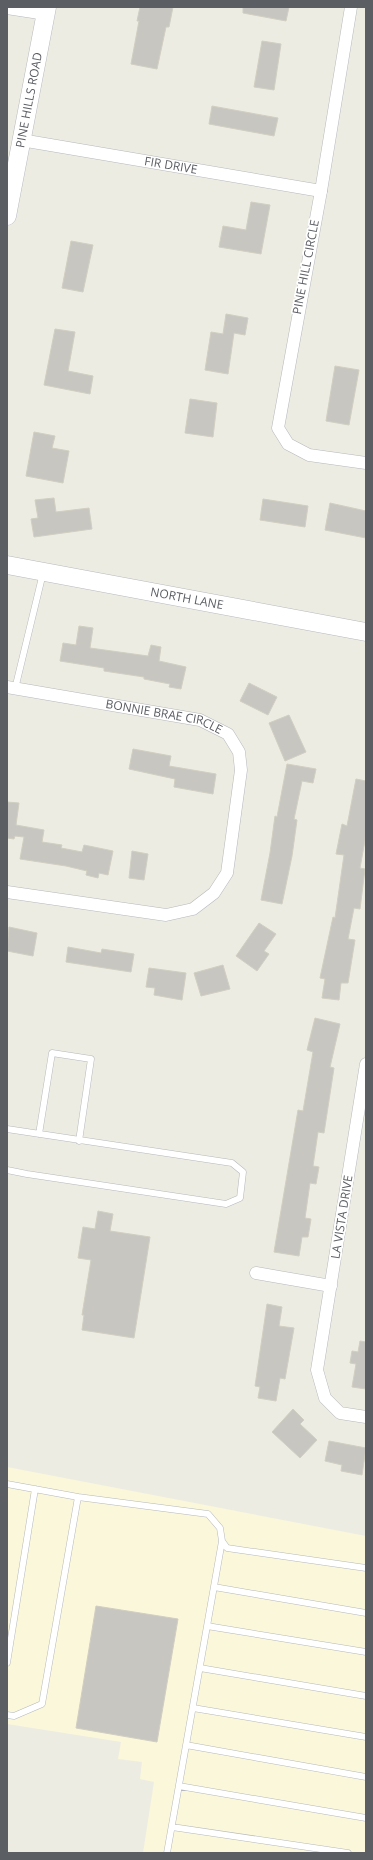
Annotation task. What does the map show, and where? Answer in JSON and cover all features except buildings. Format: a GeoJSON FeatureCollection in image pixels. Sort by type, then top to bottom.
{"type":"FeatureCollection","features":[{"type":"Feature","properties":{"kind":"street","name":"PINE HILL CIRCLE"},"geometry":{"type":"LineString","coordinates":[[351,7],[321,191],[278,428],[288,444],[309,455],[366,463]]}},
{"type":"Feature","properties":{"kind":"street"},"geometry":{"type":"LineString","coordinates":[[7,8],[46,11]]}},
{"type":"Feature","properties":{"kind":"street","name":"PINE HILLS ROAD"},"geometry":{"type":"LineString","coordinates":[[7,216],[46,11]]}},
{"type":"Feature","properties":{"kind":"street","name":"FIR DRIVE"},"geometry":{"type":"LineString","coordinates":[[21,140],[321,191]]}},
{"type":"Feature","properties":{"kind":"street","name":"NORTH LANE"},"geometry":{"type":"LineString","coordinates":[[7,565],[366,632]]}},
{"type":"Feature","properties":{"kind":"street","name":"BONNIE BRAE CIRCLE"},"geometry":{"type":"LineString","coordinates":[[7,892],[166,915],[193,909],[214,893],[227,873],[241,770],[239,752],[228,734],[200,720],[11,688]]}},
{"type":"Feature","properties":{"kind":"street","name":"LA VISTA DRIVE"},"geometry":{"type":"LineString","coordinates":[[366,1064],[317,1370],[325,1398],[340,1413],[366,1417]]}},
{"type":"Feature","properties":{"kind":"street"},"geometry":{"type":"LineString","coordinates":[[256,1273],[331,1286]]}},
{"type":"Feature","properties":{"kind":"lane"},"geometry":{"type":"LineString","coordinates":[[11,688],[43,572]]}},
{"type":"Feature","properties":{"kind":"lane"},"geometry":{"type":"LineString","coordinates":[[39,1134],[52,1053],[91,1059],[79,1141]]}},
{"type":"Feature","properties":{"kind":"lane"},"geometry":{"type":"LineString","coordinates":[[7,1129],[232,1163],[243,1172],[240,1198],[226,1204],[7,1170]]}},
{"type":"Feature","properties":{"kind":"lane"},"geometry":{"type":"LineString","coordinates":[[7,1484],[78,1498],[208,1514],[220,1528],[222,1541],[167,1853]]}},
{"type":"Feature","properties":{"kind":"lane"},"geometry":{"type":"LineString","coordinates":[[7,1663],[35,1489]]}},
{"type":"Feature","properties":{"kind":"lane"},"geometry":{"type":"LineString","coordinates":[[7,1715],[14,1716],[42,1704],[78,1498]]}},
{"type":"Feature","properties":{"kind":"lane"},"geometry":{"type":"LineString","coordinates":[[222,1541],[227,1548],[366,1568]]}},
{"type":"Feature","properties":{"kind":"lane"},"geometry":{"type":"LineString","coordinates":[[214,1587],[366,1613]]}},
{"type":"Feature","properties":{"kind":"lane"},"geometry":{"type":"LineString","coordinates":[[207,1626],[366,1652]]}},
{"type":"Feature","properties":{"kind":"lane"},"geometry":{"type":"LineString","coordinates":[[200,1668],[366,1696]]}},
{"type":"Feature","properties":{"kind":"lane"},"geometry":{"type":"LineString","coordinates":[[193,1708],[366,1737]]}},
{"type":"Feature","properties":{"kind":"lane"},"geometry":{"type":"LineString","coordinates":[[186,1745],[366,1776]]}},
{"type":"Feature","properties":{"kind":"lane"},"geometry":{"type":"LineString","coordinates":[[179,1786],[366,1818]]}},
{"type":"Feature","properties":{"kind":"lane"},"geometry":{"type":"LineString","coordinates":[[172,1827],[348,1853]]}},
{"type":"Feature","properties":{"kind":"shaded area"},"geometry":{"type":"Polygon","coordinates":[[[7,1467],[366,1536],[366,1853],[143,1853],[154,1782],[140,1779],[142,1762],[118,1759],[121,1742],[7,1724],[7,1467]]]}}]}
